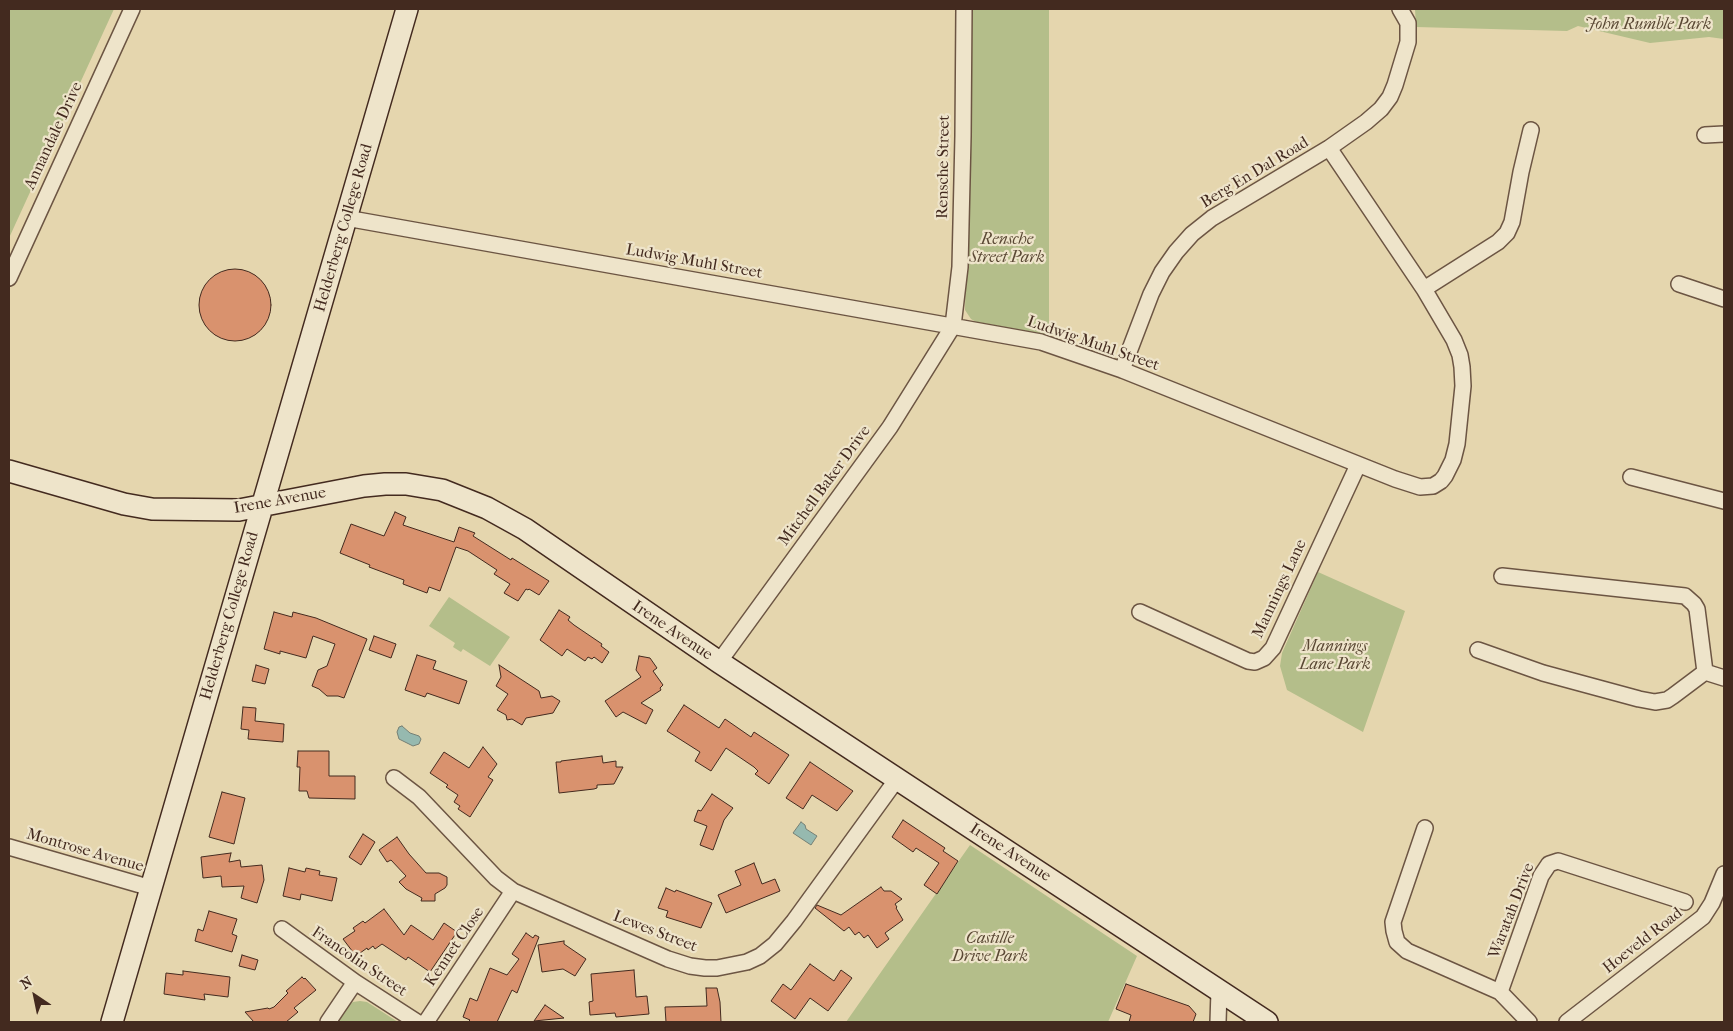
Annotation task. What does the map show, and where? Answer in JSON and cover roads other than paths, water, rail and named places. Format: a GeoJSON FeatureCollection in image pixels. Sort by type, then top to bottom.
{"type":"FeatureCollection","features":[{"type":"Feature","properties":{"kind":"street","name":"Annandale Drive"},"geometry":{"type":"LineString","coordinates":[[9,278],[132,9]]}},
{"type":"Feature","properties":{"kind":"street","name":"Helderberg College Road"},"geometry":{"type":"LineString","coordinates":[[112,1022],[407,9]]}},
{"type":"Feature","properties":{"kind":"street","name":"Rensche Street"},"geometry":{"type":"LineString","coordinates":[[953,326],[960,267],[964,9]]}},
{"type":"Feature","properties":{"kind":"street","name":"Berg En Dal Road"},"geometry":{"type":"LineString","coordinates":[[1122,370],[1151,294],[1162,272],[1192,234],[1212,218],[1329,148],[1381,109],[1390,97],[1395,85],[1408,42],[1409,29],[1403,12]]}},
{"type":"Feature","properties":{"kind":"street"},"geometry":{"type":"LineString","coordinates":[[1424,288],[1498,242],[1507,233],[1512,222],[1520,172],[1531,130]]}},
{"type":"Feature","properties":{"kind":"street"},"geometry":{"type":"LineString","coordinates":[[1705,135],[1724,134]]}},
{"type":"Feature","properties":{"kind":"street","name":"Ludwig Muhl Street"},"geometry":{"type":"LineString","coordinates":[[346,218],[953,326],[1002,333],[1041,342],[1122,370],[1394,479],[1427,487],[1441,481],[1453,460],[1461,416],[1462,367],[1454,340],[1424,288],[1329,148]]}},
{"type":"Feature","properties":{"kind":"street"},"geometry":{"type":"LineString","coordinates":[[1679,284],[1724,299]]}},
{"type":"Feature","properties":{"kind":"street","name":"Mitchell Baker Drive"},"geometry":{"type":"LineString","coordinates":[[718,662],[890,427],[953,326]]}},
{"type":"Feature","properties":{"kind":"street","name":"Mannings Lane"},"geometry":{"type":"LineString","coordinates":[[1140,612],[1248,660],[1255,662],[1264,658],[1273,648],[1358,465]]}},
{"type":"Feature","properties":{"kind":"street","name":"Irene Avenue"},"geometry":{"type":"LineString","coordinates":[[9,471],[138,507],[213,511],[240,510],[364,486],[406,484],[442,490],[487,508],[525,529],[718,662],[1267,1022]]}},
{"type":"Feature","properties":{"kind":"street"},"geometry":{"type":"LineString","coordinates":[[1631,477],[1724,501]]}},
{"type":"Feature","properties":{"kind":"street"},"geometry":{"type":"LineString","coordinates":[[1502,576],[1685,596],[1697,609],[1705,672]]}},
{"type":"Feature","properties":{"kind":"street"},"geometry":{"type":"LineString","coordinates":[[1478,650],[1543,673],[1655,702],[1666,700],[1673,696],[1705,672]]}},
{"type":"Feature","properties":{"kind":"street"},"geometry":{"type":"LineString","coordinates":[[1705,672],[1724,678]]}},
{"type":"Feature","properties":{"kind":"street","name":"Lewes Street"},"geometry":{"type":"LineString","coordinates":[[394,778],[419,797],[496,878],[513,891],[668,959],[690,966],[717,968],[747,962],[760,956],[775,944],[794,921],[897,779]]}},
{"type":"Feature","properties":{"kind":"street"},"geometry":{"type":"LineString","coordinates":[[1425,828],[1393,922],[1398,942],[1407,951],[1500,992],[1529,1022]]}},
{"type":"Feature","properties":{"kind":"street","name":"Montrose Avenue"},"geometry":{"type":"LineString","coordinates":[[9,847],[151,888]]}},
{"type":"Feature","properties":{"kind":"street","name":"Waratah Drive"},"geometry":{"type":"LineString","coordinates":[[1500,992],[1541,876],[1549,864],[1558,861],[1685,902]]}},
{"type":"Feature","properties":{"kind":"street","name":"Hoeveld Road"},"geometry":{"type":"LineString","coordinates":[[1567,1022],[1703,917],[1712,904],[1724,874]]}},
{"type":"Feature","properties":{"kind":"street","name":"Kennet Close"},"geometry":{"type":"LineString","coordinates":[[426,1022],[513,891]]}},
{"type":"Feature","properties":{"kind":"street","name":"Francolin Street"},"geometry":{"type":"LineString","coordinates":[[282,929],[355,982],[417,1022]]}},
{"type":"Feature","properties":{"kind":"street"},"geometry":{"type":"LineString","coordinates":[[328,1022],[355,982]]}},
{"type":"Feature","properties":{"kind":"street"},"geometry":{"type":"LineString","coordinates":[[1218,1022],[1219,991]]}},
{"type":"Feature","properties":{"kind":"water"},"geometry":{"type":"Polygon","coordinates":[[[402,726],[410,733],[419,736],[421,739],[419,744],[413,746],[399,739],[397,732],[399,727],[402,726]]]}},
{"type":"Feature","properties":{"kind":"water"},"geometry":{"type":"Polygon","coordinates":[[[801,822],[805,825],[806,829],[817,836],[811,845],[793,833],[801,822]]]}},
{"type":"Feature","properties":{"kind":"park label","name":"John Rumble Park"},"geometry":{"type":"Point","coordinates":[1648,25]}},
{"type":"Feature","properties":{"kind":"park label","name":"Rensche Street Park"},"geometry":{"type":"Point","coordinates":[1007,249]}},
{"type":"Feature","properties":{"kind":"park label","name":"Mannings Lane Park"},"geometry":{"type":"Point","coordinates":[1335,656]}},
{"type":"Feature","properties":{"kind":"park label","name":"Castille Drive Park"},"geometry":{"type":"Point","coordinates":[990,948]}}]}
